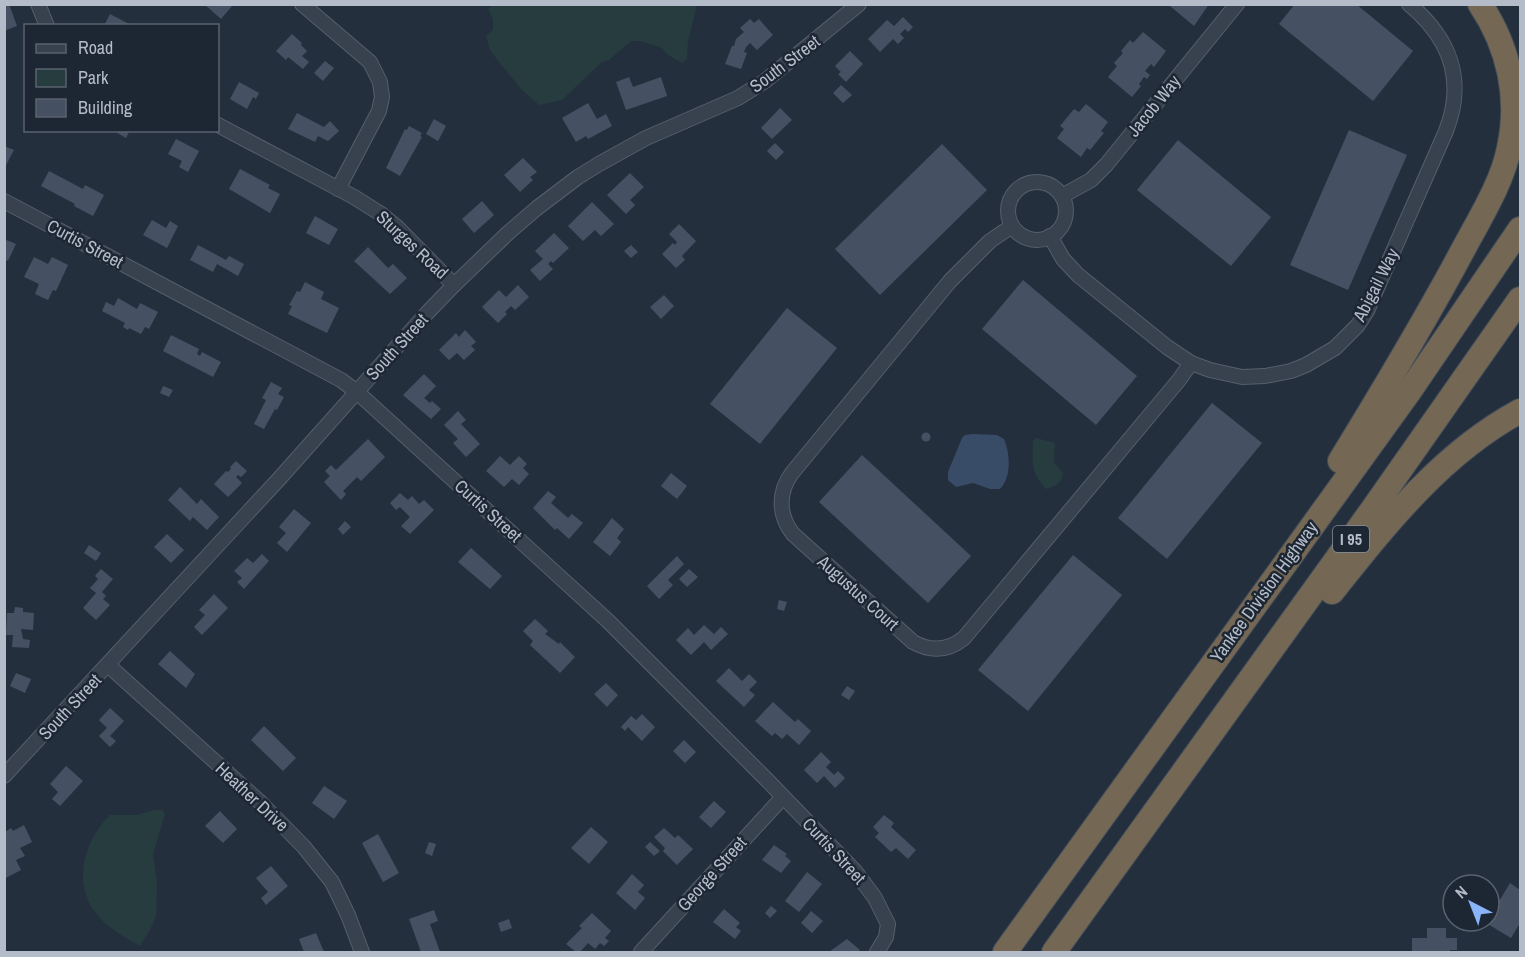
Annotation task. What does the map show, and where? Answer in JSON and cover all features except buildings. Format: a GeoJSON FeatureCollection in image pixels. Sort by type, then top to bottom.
{"type":"FeatureCollection","features":[{"type":"Feature","properties":{"kind":"highway"},"geometry":{"type":"LineString","coordinates":[[1231,638],[1408,351],[1472,233],[1501,173],[1512,136],[1513,98],[1503,47],[1480,4]]}},
{"type":"Feature","properties":{"kind":"highway","name":"Yankee Division Highway"},"geometry":{"type":"LineString","coordinates":[[1005,952],[1409,392],[1521,229]]}},
{"type":"Feature","properties":{"kind":"highway","name":"I 95"},"geometry":{"type":"LineString","coordinates":[[1054,952],[1521,299]]}},
{"type":"Feature","properties":{"kind":"highway"},"geometry":{"type":"LineString","coordinates":[[1181,777],[1403,505],[1463,449],[1521,411]]}},
{"type":"Feature","properties":{"kind":"street"},"geometry":{"type":"LineString","coordinates":[[38,4],[46,24]]}},
{"type":"Feature","properties":{"kind":"street"},"geometry":{"type":"LineString","coordinates":[[302,4],[370,62],[378,74],[382,89],[381,104],[376,119],[338,189]]}},
{"type":"Feature","properties":{"kind":"street","name":"South Street"},"geometry":{"type":"LineString","coordinates":[[4,776],[109,666],[454,285],[537,208],[578,177],[646,138],[719,107],[751,90],[776,73],[860,4]]}},
{"type":"Feature","properties":{"kind":"street","name":"Jacob Way"},"geometry":{"type":"LineString","coordinates":[[1062,196],[1086,183],[1101,170],[1237,4]]}},
{"type":"Feature","properties":{"kind":"street","name":"Abigail Way"},"geometry":{"type":"LineString","coordinates":[[1050,236],[1063,259],[1078,275],[1167,347],[1191,363],[1242,377],[1265,376],[1291,371],[1314,362],[1335,348],[1358,325],[1367,311],[1446,131],[1455,99],[1452,66],[1445,46],[1434,27],[1409,4]]}},
{"type":"Feature","properties":{"kind":"street","name":"Sturges Road"},"geometry":{"type":"LineString","coordinates":[[219,126],[368,206],[390,221],[454,285]]}},
{"type":"Feature","properties":{"kind":"street"},"geometry":{"type":"LineString","coordinates":[[1030,183],[1044,183],[1056,189],[1062,196],[1066,211],[1064,221],[1050,236],[1040,239],[1029,238],[1019,234],[1012,226],[1009,217],[1009,202],[1021,186],[1030,183]]}},
{"type":"Feature","properties":{"kind":"street","name":"Curtis Street"},"geometry":{"type":"LineString","coordinates":[[4,201],[341,380],[357,392],[608,621],[855,871],[875,898],[888,924],[886,937],[877,952]]}},
{"type":"Feature","properties":{"kind":"street","name":"Augustus Court"},"geometry":{"type":"LineString","coordinates":[[1012,226],[990,241],[950,281],[792,473],[783,489],[782,513],[793,534],[913,642],[928,649],[939,649],[955,645],[964,638],[1191,363]]}},
{"type":"Feature","properties":{"kind":"street","name":"Heather Drive"},"geometry":{"type":"LineString","coordinates":[[109,666],[261,803],[314,858],[332,882],[362,952]]}},
{"type":"Feature","properties":{"kind":"street","name":"George Street"},"geometry":{"type":"LineString","coordinates":[[641,952],[783,797]]}},
{"type":"Feature","properties":{"kind":"green space"},"geometry":{"type":"Polygon","coordinates":[[[493,5],[697,5],[688,41],[687,59],[682,63],[668,55],[662,48],[640,41],[631,41],[609,60],[602,62],[562,100],[539,105],[521,89],[490,50],[486,36],[493,30],[493,19],[488,9],[493,5]]]}},
{"type":"Feature","properties":{"kind":"green space"},"geometry":{"type":"Polygon","coordinates":[[[1036,438],[1055,443],[1054,462],[1063,473],[1057,484],[1046,489],[1034,467],[1032,455],[1033,441],[1036,438]]]}},
{"type":"Feature","properties":{"kind":"green space"},"geometry":{"type":"Polygon","coordinates":[[[153,810],[162,810],[165,814],[153,854],[157,883],[156,916],[140,946],[110,927],[95,912],[84,887],[84,861],[94,836],[110,815],[138,815],[153,810]]]}},
{"type":"Feature","properties":{"kind":"water"},"geometry":{"type":"Polygon","coordinates":[[[972,434],[997,435],[1004,439],[1009,465],[1007,478],[1000,489],[990,489],[973,483],[956,487],[948,480],[948,472],[962,438],[972,434]]]}}]}
